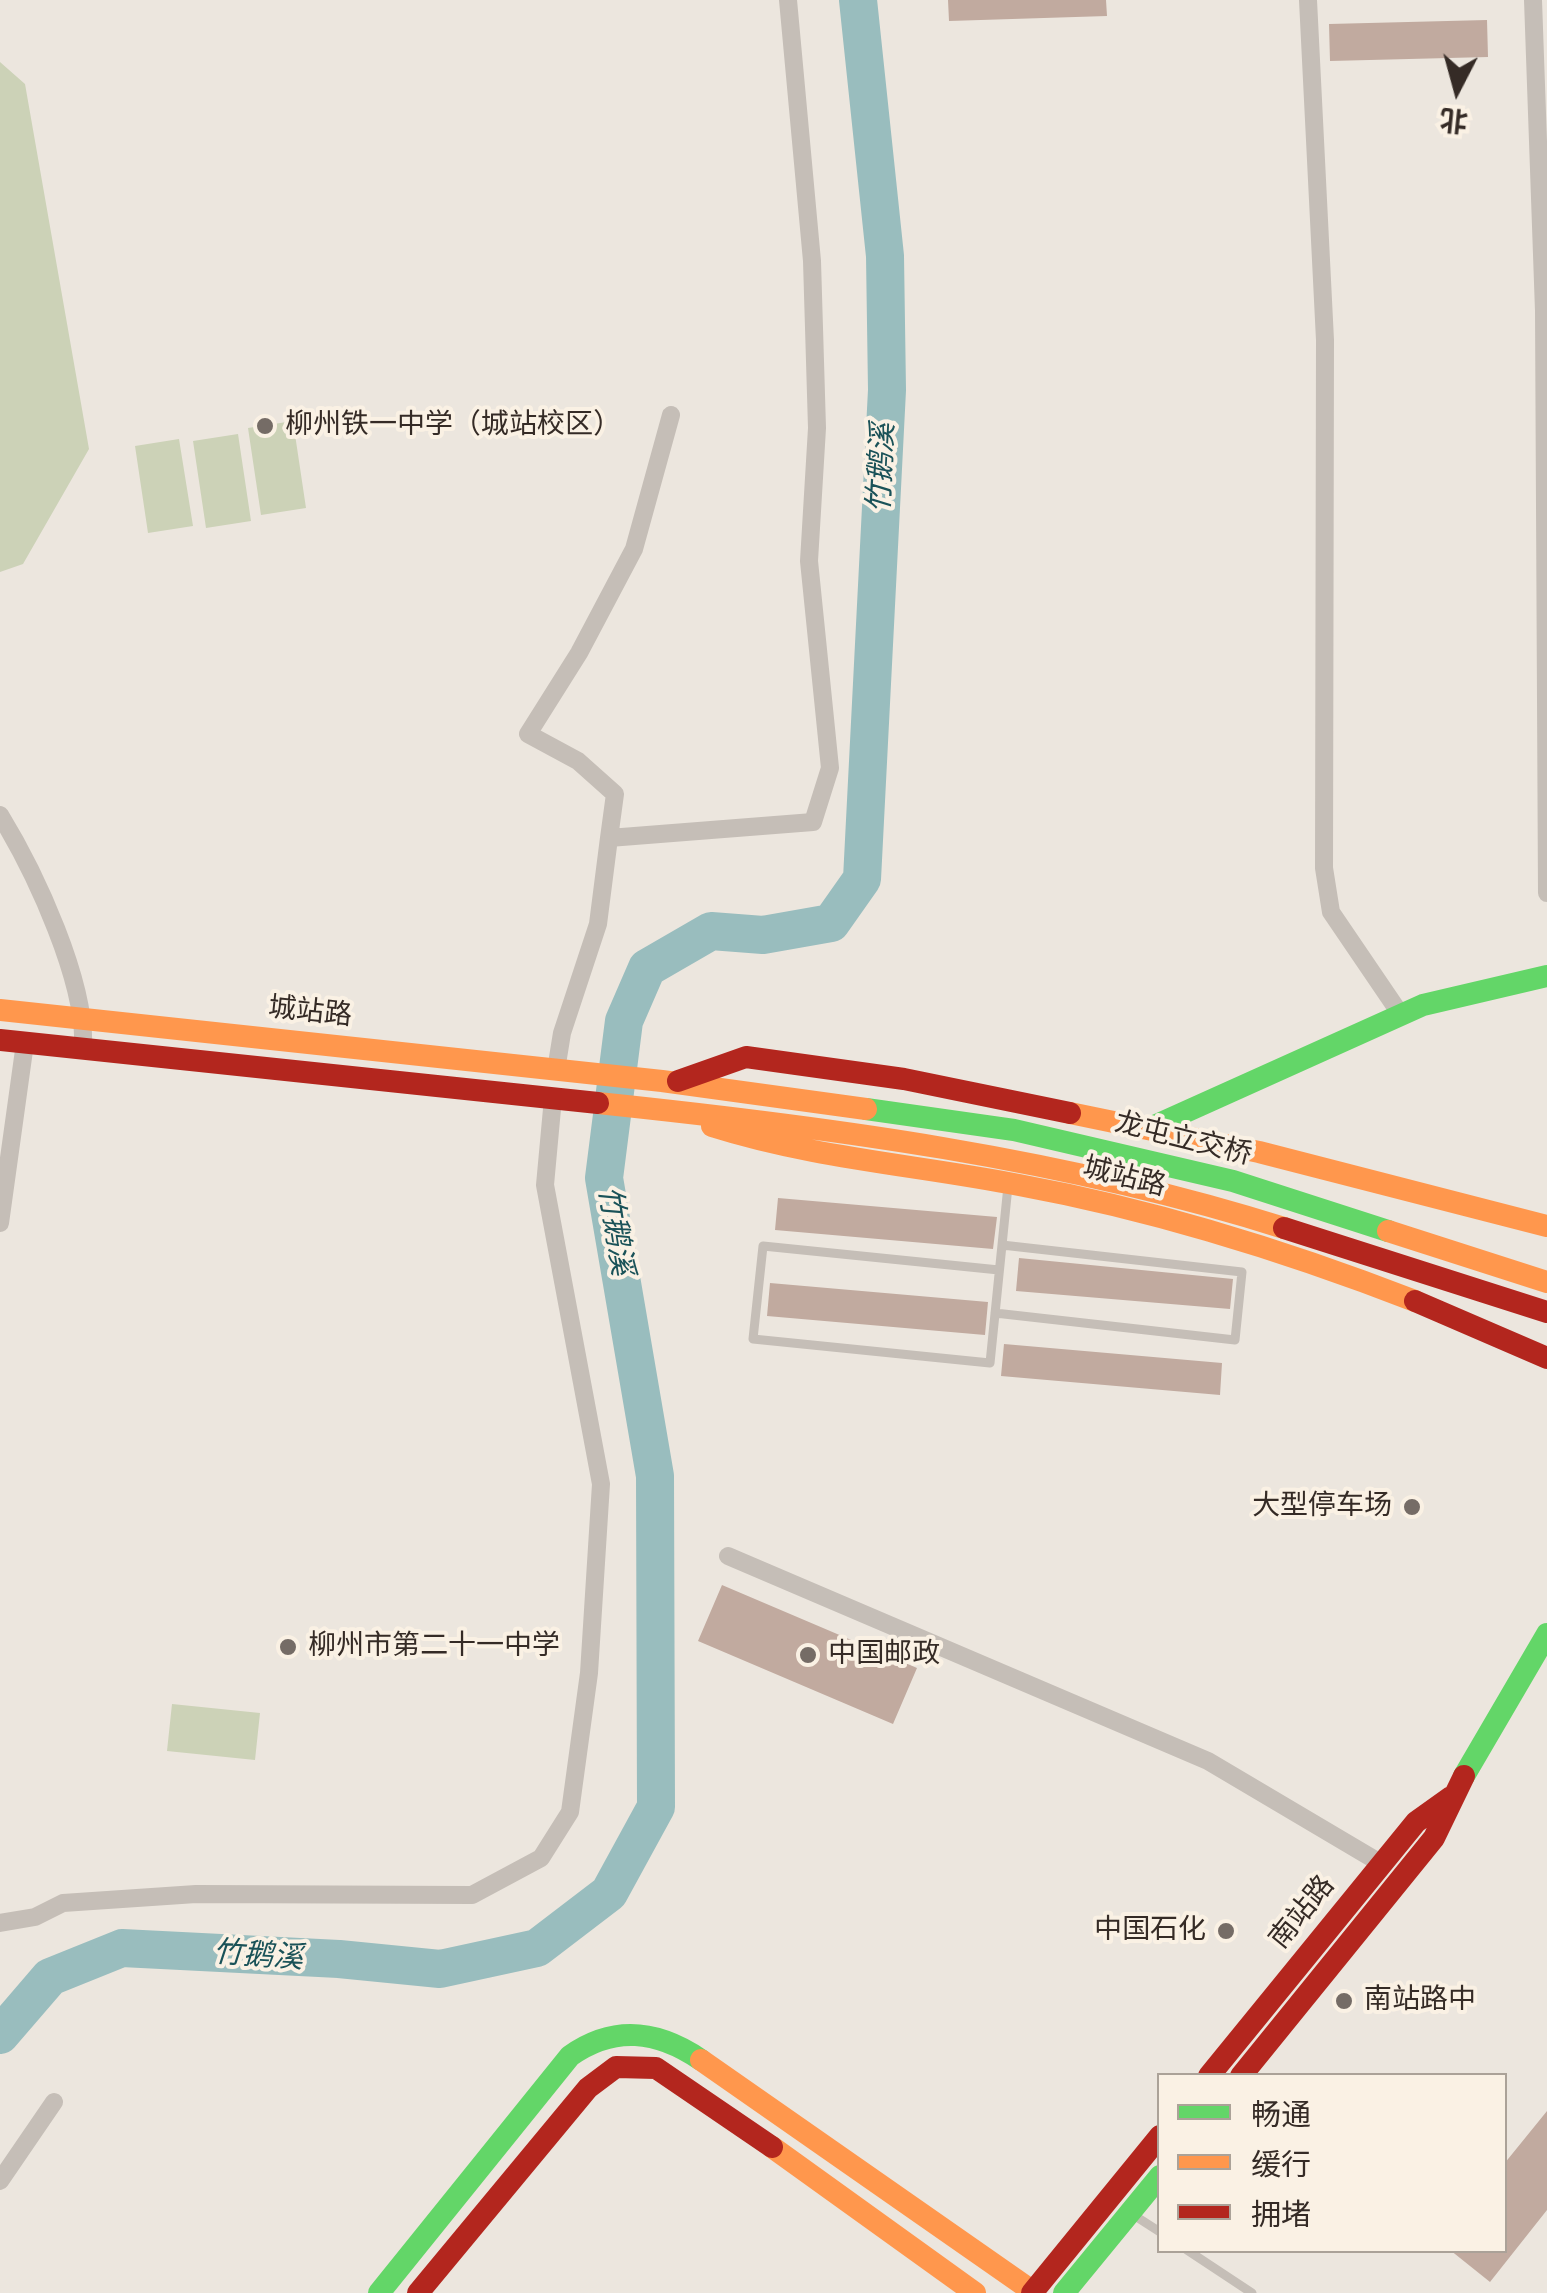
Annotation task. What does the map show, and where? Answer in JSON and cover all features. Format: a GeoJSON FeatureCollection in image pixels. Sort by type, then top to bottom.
{"type":"FeatureCollection","features":[{"type":"Feature","properties":{"kind":"main road"},"geometry":{"type":"LineString","coordinates":[[1152,1128],[1402,1014],[1508,982],[1547,976]]}},
{"type":"Feature","properties":{"kind":"main road","name":"城站路"},"geometry":{"type":"LineString","coordinates":[[0,1010],[795,1097]]}},
{"type":"Feature","properties":{"kind":"main road","name":"城站路"},"geometry":{"type":"LineString","coordinates":[[0,1040],[802,1128]]}},
{"type":"Feature","properties":{"kind":"main road","name":"城站路"},"geometry":{"type":"LineString","coordinates":[[668,1082],[746,1057],[904,1079],[1152,1128],[1547,1226]]}},
{"type":"Feature","properties":{"kind":"main road","name":"龙屯立交桥"},"geometry":{"type":"LineString","coordinates":[[795,1097],[1014,1130],[1233,1181],[1547,1282]]}},
{"type":"Feature","properties":{"kind":"main road","name":"城站路"},"geometry":{"type":"LineString","coordinates":[[665,1110],[766,1145],[1008,1183],[1172,1220],[1315,1262],[1431,1305],[1547,1358]]}},
{"type":"Feature","properties":{"kind":"main road","name":"龙屯立交桥"},"geometry":{"type":"LineString","coordinates":[[802,1128],[1004,1158],[1224,1210],[1547,1312]]}},
{"type":"Feature","properties":{"kind":"main road","name":"南站路"},"geometry":{"type":"LineString","coordinates":[[1243,2073],[1434,1838],[1451,1797],[1508,1708],[1547,1634]]}},
{"type":"Feature","properties":{"kind":"main road","name":"南站路"},"geometry":{"type":"LineString","coordinates":[[1211,2073],[1416,1822],[1451,1797]]}},
{"type":"Feature","properties":{"kind":"main road"},"geometry":{"type":"LineString","coordinates":[[380,2293],[570,2056],[596,2035],[624,2031],[648,2034],[693,2056],[1033,2292],[1157,2140]]}},
{"type":"Feature","properties":{"kind":"main road"},"geometry":{"type":"LineString","coordinates":[[418,2293],[588,2088],[616,2066],[656,2068],[698,2094],[975,2293]]}},
{"type":"Feature","properties":{"kind":"main road"},"geometry":{"type":"LineString","coordinates":[[1064,2293],[1157,2180]]}},
{"type":"Feature","properties":{"kind":"street"},"geometry":{"type":"LineString","coordinates":[[609,838],[814,822],[830,768],[809,561],[816,428],[812,261],[788,0]]}},
{"type":"Feature","properties":{"kind":"street"},"geometry":{"type":"LineString","coordinates":[[1308,0],[1325,340],[1324,868],[1332,912],[1402,1014]]}},
{"type":"Feature","properties":{"kind":"street"},"geometry":{"type":"LineString","coordinates":[[1533,0],[1544,311],[1547,893]]}},
{"type":"Feature","properties":{"kind":"street"},"geometry":{"type":"LineString","coordinates":[[566,1071],[562,1033],[598,924],[615,794],[578,760],[528,734],[579,653],[634,549],[671,414]]}},
{"type":"Feature","properties":{"kind":"street"},"geometry":{"type":"LineString","coordinates":[[0,815],[31,866],[85,1019],[83,1049]]}},
{"type":"Feature","properties":{"kind":"street"},"geometry":{"type":"LineString","coordinates":[[0,1222],[25,1043]]}},
{"type":"Feature","properties":{"kind":"street"},"geometry":{"type":"LineString","coordinates":[[0,1922],[34,1917],[63,1902],[196,1894],[472,1895],[541,1858],[570,1812],[589,1673],[601,1484],[544,1185],[563,1099]]}},
{"type":"Feature","properties":{"kind":"street"},"geometry":{"type":"LineString","coordinates":[[728,1556],[1208,1761],[1382,1864]]}},
{"type":"Feature","properties":{"kind":"street"},"geometry":{"type":"LineString","coordinates":[[0,2181],[54,2102]]}},
{"type":"Feature","properties":{"kind":"lane"},"geometry":{"type":"LineString","coordinates":[[999,1270],[763,1246],[754,1339],[990,1364],[1008,1183]]}},
{"type":"Feature","properties":{"kind":"lane"},"geometry":{"type":"LineString","coordinates":[[995,1313],[1235,1340],[1242,1272],[1002,1244]]}},
{"type":"Feature","properties":{"kind":"lane"},"geometry":{"type":"LineString","coordinates":[[1130,2212],[1157,2230]]}},
{"type":"Feature","properties":{"kind":"lane"},"geometry":{"type":"LineString","coordinates":[[1192,2253],[1252,2293]]}},
{"type":"Feature","properties":{"kind":"green space"},"geometry":{"type":"Polygon","coordinates":[[[0,62],[25,84],[89,449],[23,564],[0,572],[0,62]]]}},
{"type":"Feature","properties":{"kind":"green space"},"geometry":{"type":"Polygon","coordinates":[[[293,421],[306,508],[261,515],[248,428],[293,421]]]}},
{"type":"Feature","properties":{"kind":"green space"},"geometry":{"type":"Polygon","coordinates":[[[238,434],[251,521],[206,528],[193,441],[238,434]]]}},
{"type":"Feature","properties":{"kind":"green space"},"geometry":{"type":"Polygon","coordinates":[[[179,439],[193,526],[148,533],[135,446],[179,439]]]}},
{"type":"Feature","properties":{"kind":"green space"},"geometry":{"type":"Polygon","coordinates":[[[172,1704],[260,1713],[255,1760],[167,1751],[172,1704]]]}},
{"type":"Feature","properties":{"kind":"building"},"geometry":{"type":"Polygon","coordinates":[[[948,0],[1106,0],[1107,16],[949,21],[948,0]]]}},
{"type":"Feature","properties":{"kind":"building"},"geometry":{"type":"Polygon","coordinates":[[[1487,20],[1488,57],[1330,61],[1329,24],[1487,20]]]}},
{"type":"Feature","properties":{"kind":"building"},"geometry":{"type":"Polygon","coordinates":[[[778,1198],[997,1217],[993,1249],[775,1230],[778,1198]]]}},
{"type":"Feature","properties":{"kind":"building"},"geometry":{"type":"Polygon","coordinates":[[[1019,1258],[1233,1279],[1230,1309],[1016,1291],[1019,1258]]]}},
{"type":"Feature","properties":{"kind":"building"},"geometry":{"type":"Polygon","coordinates":[[[770,1283],[988,1302],[985,1335],[767,1316],[770,1283]]]}},
{"type":"Feature","properties":{"kind":"building"},"geometry":{"type":"Polygon","coordinates":[[[1004,1344],[1222,1363],[1220,1395],[1001,1376],[1004,1344]]]}},
{"type":"Feature","properties":{"kind":"building"},"geometry":{"type":"Polygon","coordinates":[[[722,1585],[917,1668],[893,1724],[698,1641],[722,1585]]]}},
{"type":"Feature","properties":{"kind":"building"},"geometry":{"type":"Polygon","coordinates":[[[1547,2111],[1547,2210],[1490,2282],[1454,2253],[1507,2253],[1507,2160],[1547,2111]]]}},
{"type":"Feature","properties":{"kind":"waterway","name":"竹鹅溪"},"geometry":{"type":"LineString","coordinates":[[0,2035],[50,1977],[122,1948],[339,1959],[440,1969],[537,1948],[609,1893],[656,1807],[655,1476],[604,1178],[624,1021],[647,968],[711,931],[763,935],[831,923],[862,879],[887,390],[885,256],[858,0]]}},
{"type":"Feature","properties":{"kind":"traffic: fast"},"geometry":{"type":"LineString","coordinates":[[1152,1127],[1423,1005],[1547,976]]}},
{"type":"Feature","properties":{"kind":"traffic: fast"},"geometry":{"type":"LineString","coordinates":[[866,1109],[1014,1130],[1233,1181],[1388,1231]]}},
{"type":"Feature","properties":{"kind":"traffic: fast"},"geometry":{"type":"LineString","coordinates":[[1464,1776],[1547,1634]]}},
{"type":"Feature","properties":{"kind":"traffic: fast"},"geometry":{"type":"LineString","coordinates":[[379,2293],[570,2056],[603,2039],[636,2035],[668,2042],[701,2060]]}},
{"type":"Feature","properties":{"kind":"traffic: fast"},"geometry":{"type":"LineString","coordinates":[[1064,2293],[1157,2180]]}},
{"type":"Feature","properties":{"kind":"traffic: slow"},"geometry":{"type":"LineString","coordinates":[[0,1010],[662,1081],[866,1109]]}},
{"type":"Feature","properties":{"kind":"traffic: slow"},"geometry":{"type":"LineString","coordinates":[[598,1103],[944,1148],[1116,1182],[1284,1228]]}},
{"type":"Feature","properties":{"kind":"traffic: slow"},"geometry":{"type":"LineString","coordinates":[[1070,1113],[1259,1152],[1547,1226]]}},
{"type":"Feature","properties":{"kind":"traffic: slow"},"geometry":{"type":"LineString","coordinates":[[712,1126],[788,1146],[1019,1185],[1120,1207],[1269,1249],[1415,1301]]}},
{"type":"Feature","properties":{"kind":"traffic: slow"},"geometry":{"type":"LineString","coordinates":[[1388,1231],[1547,1282]]}},
{"type":"Feature","properties":{"kind":"traffic: slow"},"geometry":{"type":"LineString","coordinates":[[701,2060],[1035,2293]]}},
{"type":"Feature","properties":{"kind":"traffic: slow"},"geometry":{"type":"LineString","coordinates":[[772,2147],[975,2293]]}},
{"type":"Feature","properties":{"kind":"traffic: jam"},"geometry":{"type":"LineString","coordinates":[[0,1040],[598,1103]]}},
{"type":"Feature","properties":{"kind":"traffic: jam"},"geometry":{"type":"LineString","coordinates":[[678,1081],[746,1057],[904,1079],[1070,1113]]}},
{"type":"Feature","properties":{"kind":"traffic: jam"},"geometry":{"type":"LineString","coordinates":[[1284,1228],[1547,1312]]}},
{"type":"Feature","properties":{"kind":"traffic: jam"},"geometry":{"type":"LineString","coordinates":[[1415,1301],[1547,1358]]}},
{"type":"Feature","properties":{"kind":"traffic: jam"},"geometry":{"type":"LineString","coordinates":[[1243,2073],[1434,1838],[1464,1776]]}},
{"type":"Feature","properties":{"kind":"traffic: jam"},"geometry":{"type":"LineString","coordinates":[[1211,2073],[1416,1822],[1451,1797]]}},
{"type":"Feature","properties":{"kind":"traffic: jam"},"geometry":{"type":"LineString","coordinates":[[418,2293],[588,2088],[616,2067],[656,2068],[772,2147]]}},
{"type":"Feature","properties":{"kind":"traffic: jam"},"geometry":{"type":"LineString","coordinates":[[1032,2293],[1157,2140]]}},
{"type":"Feature","properties":{"kind":"place","name":"柳州铁一中学（城站校区）"},"geometry":{"type":"Point","coordinates":[265,426]}},
{"type":"Feature","properties":{"kind":"place","name":"大型停车场"},"geometry":{"type":"Point","coordinates":[1412,1507]}},
{"type":"Feature","properties":{"kind":"place","name":"柳州市第二十一中学"},"geometry":{"type":"Point","coordinates":[288,1647]}},
{"type":"Feature","properties":{"kind":"place","name":"中国邮政"},"geometry":{"type":"Point","coordinates":[808,1655]}},
{"type":"Feature","properties":{"kind":"place","name":"中国石化"},"geometry":{"type":"Point","coordinates":[1226,1931]}},
{"type":"Feature","properties":{"kind":"place","name":"南站路中"},"geometry":{"type":"Point","coordinates":[1344,2001]}}]}
